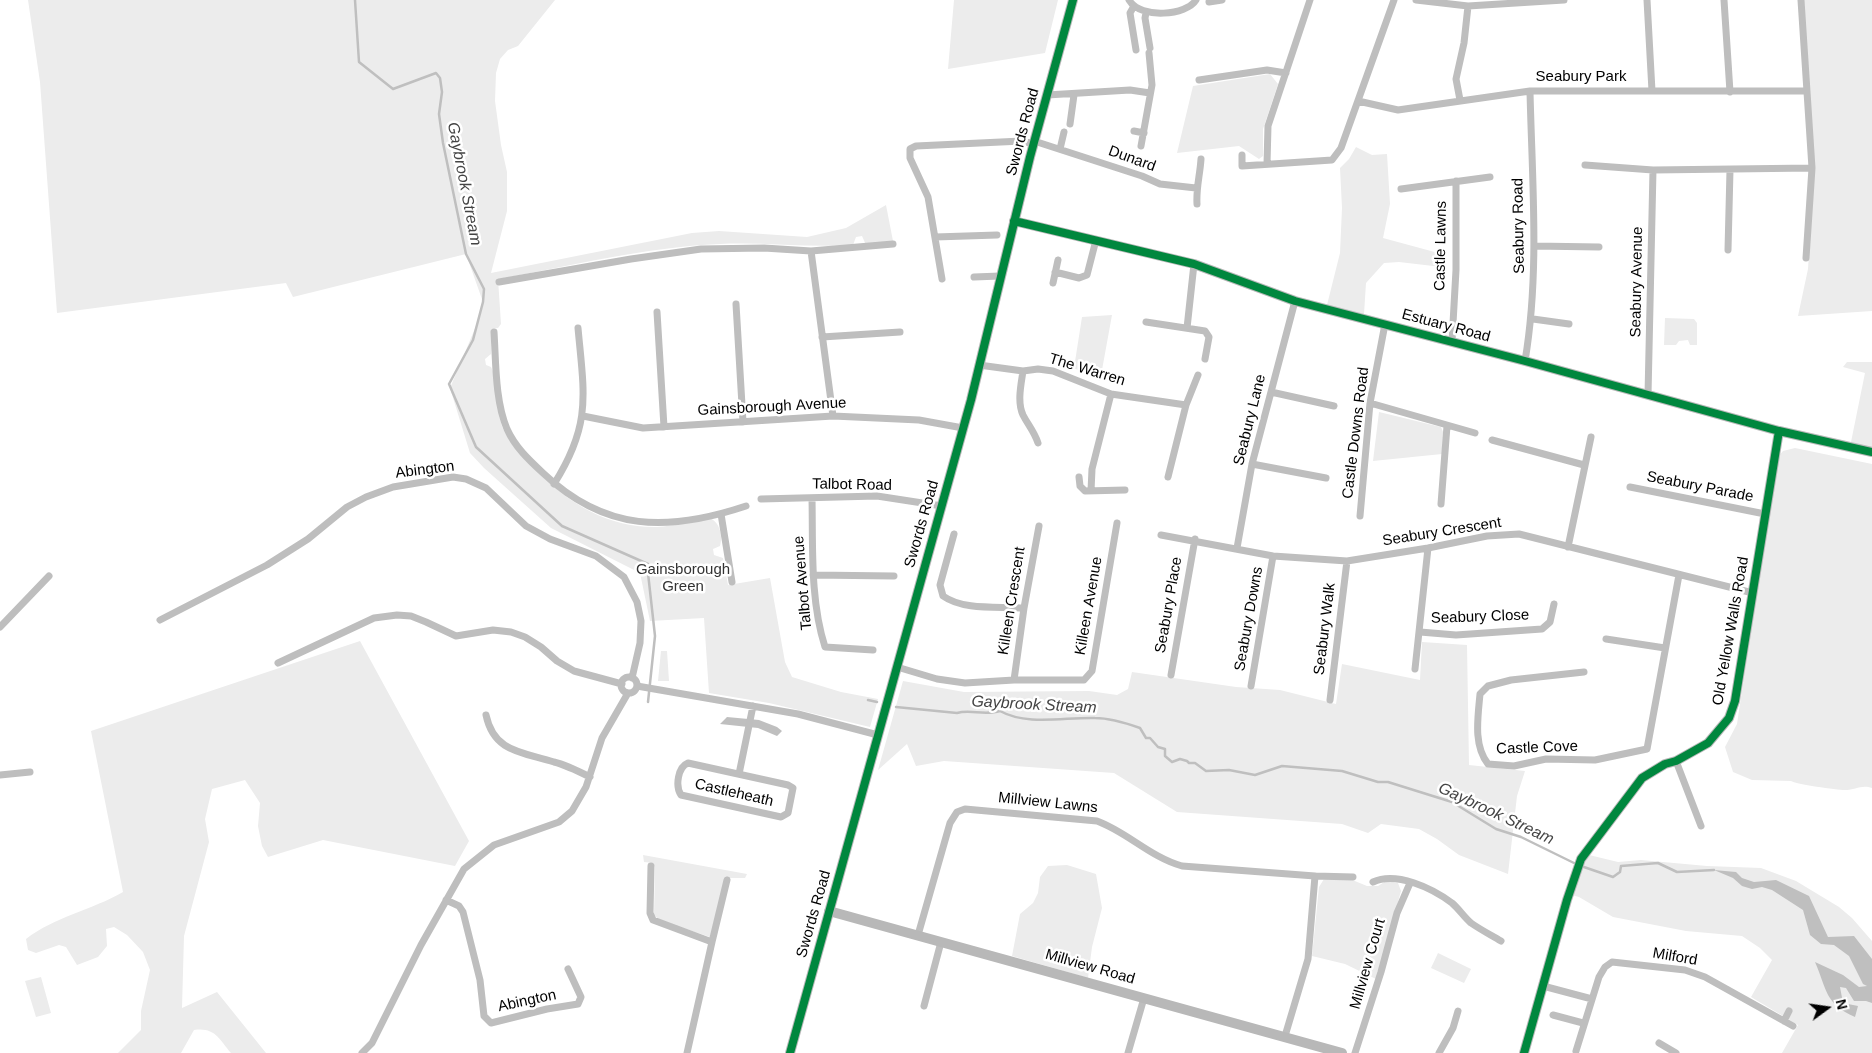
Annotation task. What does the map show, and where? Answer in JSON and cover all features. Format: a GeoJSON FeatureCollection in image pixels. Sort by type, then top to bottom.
{"type":"FeatureCollection","features":[{"type":"Feature","properties":{"kind":"street","name":"Swords Road"},"geometry":{"type":"LineString","coordinates":[[790,1053],[963,428],[1034,142],[1073,0]]}},
{"type":"Feature","properties":{"kind":"street"},"geometry":{"type":"LineString","coordinates":[[1136,50],[1130,13],[1132,3],[1146,13],[1156,14],[1189,7],[1196,0]]}},
{"type":"Feature","properties":{"kind":"street"},"geometry":{"type":"LineString","coordinates":[[1209,2],[1222,0]]}},
{"type":"Feature","properties":{"kind":"street"},"geometry":{"type":"LineString","coordinates":[[1267,164],[1268,126],[1310,0]]}},
{"type":"Feature","properties":{"kind":"street"},"geometry":{"type":"LineString","coordinates":[[1242,155],[1242,166],[1332,160],[1341,148],[1394,0]]}},
{"type":"Feature","properties":{"kind":"street"},"geometry":{"type":"LineString","coordinates":[[1416,0],[1468,6],[1564,0]]}},
{"type":"Feature","properties":{"kind":"street"},"geometry":{"type":"LineString","coordinates":[[1647,0],[1652,90]]}},
{"type":"Feature","properties":{"kind":"street"},"geometry":{"type":"LineString","coordinates":[[1724,0],[1730,92]]}},
{"type":"Feature","properties":{"kind":"street"},"geometry":{"type":"LineString","coordinates":[[1801,0],[1812,168],[1806,258]]}},
{"type":"Feature","properties":{"kind":"street"},"geometry":{"type":"LineString","coordinates":[[1460,100],[1456,79],[1464,44],[1468,6]]}},
{"type":"Feature","properties":{"kind":"street"},"geometry":{"type":"LineString","coordinates":[[1141,146],[1150,93],[1150,50],[1145,18],[1146,13]]}},
{"type":"Feature","properties":{"kind":"street"},"geometry":{"type":"LineString","coordinates":[[1199,80],[1268,70],[1286,73]]}},
{"type":"Feature","properties":{"kind":"street"},"geometry":{"type":"LineString","coordinates":[[1047,95],[1074,95],[1130,90],[1150,93]]}},
{"type":"Feature","properties":{"kind":"street","name":"Seabury Park"},"geometry":{"type":"LineString","coordinates":[[1358,101],[1398,110],[1530,91],[1806,91]]}},
{"type":"Feature","properties":{"kind":"street","name":"Seabury Road"},"geometry":{"type":"LineString","coordinates":[[1526,361],[1533,319],[1534,246],[1530,91]]}},
{"type":"Feature","properties":{"kind":"street"},"geometry":{"type":"LineString","coordinates":[[1070,124],[1074,95]]}},
{"type":"Feature","properties":{"kind":"street"},"geometry":{"type":"LineString","coordinates":[[1134,131],[1144,133]]}},
{"type":"Feature","properties":{"kind":"street"},"geometry":{"type":"LineString","coordinates":[[1060,149],[1064,132]]}},
{"type":"Feature","properties":{"kind":"street","name":"Dunard"},"geometry":{"type":"LineString","coordinates":[[935,237],[928,196],[910,158],[910,150],[916,146],[1034,142],[1148,178],[1160,184],[1196,188]]}},
{"type":"Feature","properties":{"kind":"street"},"geometry":{"type":"LineString","coordinates":[[1197,204],[1196,188],[1200,178],[1201,159]]}},
{"type":"Feature","properties":{"kind":"street"},"geometry":{"type":"LineString","coordinates":[[1585,165],[1654,170],[1812,168]]}},
{"type":"Feature","properties":{"kind":"street","name":"Seabury Avenue"},"geometry":{"type":"LineString","coordinates":[[1648,395],[1654,170]]}},
{"type":"Feature","properties":{"kind":"street"},"geometry":{"type":"LineString","coordinates":[[1728,250],[1730,170]]}},
{"type":"Feature","properties":{"kind":"street","name":"Castle Lawns"},"geometry":{"type":"LineString","coordinates":[[1401,189],[1490,177]]}},
{"type":"Feature","properties":{"kind":"street","name":"Castle Lawns"},"geometry":{"type":"LineString","coordinates":[[1452,341],[1456,270],[1456,181]]}},
{"type":"Feature","properties":{"kind":"street","name":"Estuary Road"},"geometry":{"type":"LineString","coordinates":[[1014,221],[1194,264],[1294,301],[1452,341],[1779,430],[1872,452]]}},
{"type":"Feature","properties":{"kind":"street"},"geometry":{"type":"LineString","coordinates":[[942,279],[935,237],[997,235]]}},
{"type":"Feature","properties":{"kind":"street"},"geometry":{"type":"LineString","coordinates":[[1055,272],[1079,278],[1087,275],[1096,240]]}},
{"type":"Feature","properties":{"kind":"street"},"geometry":{"type":"LineString","coordinates":[[499,282],[701,249],[764,248],[811,251],[893,244]]}},
{"type":"Feature","properties":{"kind":"street"},"geometry":{"type":"LineString","coordinates":[[1534,246],[1599,247]]}},
{"type":"Feature","properties":{"kind":"street"},"geometry":{"type":"LineString","coordinates":[[811,251],[833,416]]}},
{"type":"Feature","properties":{"kind":"street"},"geometry":{"type":"LineString","coordinates":[[1053,282],[1058,260]]}},
{"type":"Feature","properties":{"kind":"street"},"geometry":{"type":"LineString","coordinates":[[1187,328],[1194,264]]}},
{"type":"Feature","properties":{"kind":"street"},"geometry":{"type":"LineString","coordinates":[[974,277],[1000,276]]}},
{"type":"Feature","properties":{"kind":"street","name":"Seabury Lane"},"geometry":{"type":"LineString","coordinates":[[1237,548],[1252,464],[1294,301]]}},
{"type":"Feature","properties":{"kind":"street"},"geometry":{"type":"LineString","coordinates":[[736,304],[743,422]]}},
{"type":"Feature","properties":{"kind":"street"},"geometry":{"type":"LineString","coordinates":[[657,312],[664,427]]}},
{"type":"Feature","properties":{"kind":"street"},"geometry":{"type":"LineString","coordinates":[[1533,319],[1568,324]]}},
{"type":"Feature","properties":{"kind":"street"},"geometry":{"type":"LineString","coordinates":[[1146,322],[1205,331],[1209,337],[1205,359]]}},
{"type":"Feature","properties":{"kind":"street","name":"Castle Downs Road"},"geometry":{"type":"LineString","coordinates":[[1360,516],[1370,403],[1385,324]]}},
{"type":"Feature","properties":{"kind":"street"},"geometry":{"type":"LineString","coordinates":[[554,484],[572,452],[583,416],[584,400],[578,328]]}},
{"type":"Feature","properties":{"kind":"street"},"geometry":{"type":"LineString","coordinates":[[494,332],[502,413],[507,428],[514,442],[554,484],[577,502],[605,515],[631,521],[660,523],[721,514],[746,506]]}},
{"type":"Feature","properties":{"kind":"street"},"geometry":{"type":"LineString","coordinates":[[822,337],[900,332]]}},
{"type":"Feature","properties":{"kind":"street","name":"The Warren"},"geometry":{"type":"LineString","coordinates":[[979,366],[1023,371],[1038,369],[1053,371],[1111,394],[1186,405]]}},
{"type":"Feature","properties":{"kind":"street"},"geometry":{"type":"LineString","coordinates":[[1023,371],[1020,404],[1022,414],[1034,431],[1038,443]]}},
{"type":"Feature","properties":{"kind":"street"},"geometry":{"type":"LineString","coordinates":[[1168,477],[1186,405],[1198,375]]}},
{"type":"Feature","properties":{"kind":"street"},"geometry":{"type":"LineString","coordinates":[[1271,392],[1334,406]]}},
{"type":"Feature","properties":{"kind":"street"},"geometry":{"type":"LineString","coordinates":[[1091,491],[1092,469],[1111,394]]}},
{"type":"Feature","properties":{"kind":"street"},"geometry":{"type":"LineString","coordinates":[[1370,403],[1475,433]]}},
{"type":"Feature","properties":{"kind":"street","name":"Gainsborough Avenue"},"geometry":{"type":"LineString","coordinates":[[583,416],[626,426],[664,427],[833,416],[913,420],[963,428]]}},
{"type":"Feature","properties":{"kind":"street"},"geometry":{"type":"LineString","coordinates":[[1441,504],[1447,426]]}},
{"type":"Feature","properties":{"kind":"street","name":"Old Yellow Walls Road"},"geometry":{"type":"LineString","coordinates":[[1524,1053],[1579,865],[1642,778],[1665,764],[1676,761],[1708,743],[1729,718],[1735,701],[1779,430]]}},
{"type":"Feature","properties":{"kind":"street"},"geometry":{"type":"LineString","coordinates":[[1568,547],[1591,437]]}},
{"type":"Feature","properties":{"kind":"street"},"geometry":{"type":"LineString","coordinates":[[1492,440],[1584,465]]}},
{"type":"Feature","properties":{"kind":"street"},"geometry":{"type":"LineString","coordinates":[[1252,464],[1326,478]]}},
{"type":"Feature","properties":{"kind":"street","name":"Abington"},"geometry":{"type":"LineString","coordinates":[[160,620],[267,565],[308,539],[347,507],[366,497],[393,487],[453,477],[466,479],[486,488],[526,526],[550,539],[596,556],[624,577],[637,602],[641,621],[640,643],[632,678]]}},
{"type":"Feature","properties":{"kind":"street"},"geometry":{"type":"LineString","coordinates":[[1079,477],[1081,490],[1125,490]]}},
{"type":"Feature","properties":{"kind":"street","name":"Seabury Parade"},"geometry":{"type":"LineString","coordinates":[[1630,487],[1765,514]]}},
{"type":"Feature","properties":{"kind":"street","name":"Talbot Road"},"geometry":{"type":"LineString","coordinates":[[761,499],[877,496],[942,506]]}},
{"type":"Feature","properties":{"kind":"street","name":"Talbot Avenue"},"geometry":{"type":"LineString","coordinates":[[812,498],[813,575],[820,634],[825,647],[873,650]]}},
{"type":"Feature","properties":{"kind":"street"},"geometry":{"type":"LineString","coordinates":[[721,514],[732,582]]}},
{"type":"Feature","properties":{"kind":"street","name":"Killeen Avenue"},"geometry":{"type":"LineString","coordinates":[[1014,680],[1077,681],[1084,680],[1089,676],[1092,671],[1117,523]]}},
{"type":"Feature","properties":{"kind":"street","name":"Killeen Crescent"},"geometry":{"type":"LineString","coordinates":[[1014,680],[1024,608],[1039,526]]}},
{"type":"Feature","properties":{"kind":"street"},"geometry":{"type":"LineString","coordinates":[[954,534],[940,585],[943,596],[957,602],[975,605],[1024,608]]}},
{"type":"Feature","properties":{"kind":"street","name":"Seabury Crescent"},"geometry":{"type":"LineString","coordinates":[[1162,535],[1273,556],[1347,561],[1487,536],[1519,534],[1753,593]]}},
{"type":"Feature","properties":{"kind":"street","name":"Seabury Place"},"geometry":{"type":"LineString","coordinates":[[1171,674],[1195,540]]}},
{"type":"Feature","properties":{"kind":"street","name":"Seabury Close"},"geometry":{"type":"LineString","coordinates":[[1415,669],[1428,548]]}},
{"type":"Feature","properties":{"kind":"street","name":"Seabury Downs"},"geometry":{"type":"LineString","coordinates":[[1251,686],[1273,556]]}},
{"type":"Feature","properties":{"kind":"street","name":"Seabury Walk"},"geometry":{"type":"LineString","coordinates":[[1330,700],[1347,561]]}},
{"type":"Feature","properties":{"kind":"street"},"geometry":{"type":"LineString","coordinates":[[813,575],[894,576]]}},
{"type":"Feature","properties":{"kind":"street"},"geometry":{"type":"LineString","coordinates":[[1606,639],[1665,648],[1678,575]]}},
{"type":"Feature","properties":{"kind":"street"},"geometry":{"type":"LineString","coordinates":[[0,626],[49,576]]}},
{"type":"Feature","properties":{"kind":"street","name":"Seabury Close"},"geometry":{"type":"LineString","coordinates":[[1420,632],[1456,634],[1542,629],[1550,622],[1554,604]]}},
{"type":"Feature","properties":{"kind":"street"},"geometry":{"type":"LineString","coordinates":[[278,663],[374,618],[397,615],[411,616],[456,636],[493,630],[511,632],[525,637],[542,647],[557,661],[574,671],[622,684]]}},
{"type":"Feature","properties":{"kind":"street","name":"Castle Cove"},"geometry":{"type":"LineString","coordinates":[[1584,672],[1544,675],[1488,686],[1480,694],[1478,729],[1480,750],[1488,764],[1514,766],[1546,760],[1595,760],[1647,749],[1665,648]]}},
{"type":"Feature","properties":{"kind":"street"},"geometry":{"type":"LineString","coordinates":[[897,667],[950,682],[1014,680]]}},
{"type":"Feature","properties":{"kind":"street"},"geometry":{"type":"LineString","coordinates":[[628,693],[624,691],[622,684],[626,678],[632,678],[637,686],[798,714],[878,735]]}},
{"type":"Feature","properties":{"kind":"street"},"geometry":{"type":"LineString","coordinates":[[362,1053],[372,1042],[381,1026],[464,869],[482,852],[515,836],[554,824],[565,817],[578,803],[590,776],[602,738],[628,693],[633,692],[637,686]]}},
{"type":"Feature","properties":{"kind":"street","name":"Castleheath"},"geometry":{"type":"LineString","coordinates":[[739,774],[753,706]]}},
{"type":"Feature","properties":{"kind":"street"},"geometry":{"type":"LineString","coordinates":[[486,716],[488,728],[493,735],[515,752],[553,761],[590,776]]}},
{"type":"Feature","properties":{"kind":"street"},"geometry":{"type":"LineString","coordinates":[[1676,761],[1701,826]]}},
{"type":"Feature","properties":{"kind":"street","name":"Castleheath"},"geometry":{"type":"LineString","coordinates":[[688,763],[739,774],[792,788],[788,813],[781,817],[681,795],[678,790],[681,769],[688,763]]}},
{"type":"Feature","properties":{"kind":"street"},"geometry":{"type":"LineString","coordinates":[[0,775],[30,772]]}},
{"type":"Feature","properties":{"kind":"street","name":"Millview Lawns"},"geometry":{"type":"LineString","coordinates":[[918,936],[950,823],[957,812],[965,809],[1097,821],[1110,825],[1168,862],[1182,866],[1315,876],[1353,876]]}},
{"type":"Feature","properties":{"kind":"street"},"geometry":{"type":"LineString","coordinates":[[651,866],[650,913],[653,920],[712,942]]}},
{"type":"Feature","properties":{"kind":"street"},"geometry":{"type":"LineString","coordinates":[[1285,1036],[1308,959],[1315,876]]}},
{"type":"Feature","properties":{"kind":"street"},"geometry":{"type":"LineString","coordinates":[[1373,882],[1390,878],[1410,883],[1440,895],[1453,904],[1470,922],[1502,941]]}},
{"type":"Feature","properties":{"kind":"street"},"geometry":{"type":"LineString","coordinates":[[687,1053],[727,880]]}},
{"type":"Feature","properties":{"kind":"street","name":"Millview Court"},"geometry":{"type":"LineString","coordinates":[[1355,1053],[1382,972],[1397,913],[1410,883]]}},
{"type":"Feature","properties":{"kind":"street","name":"Abington"},"geometry":{"type":"LineString","coordinates":[[446,900],[460,906],[480,980],[484,1016],[491,1023],[547,1008],[578,1004],[581,997],[568,969]]}},
{"type":"Feature","properties":{"kind":"street","name":"Millview Road"},"geometry":{"type":"LineString","coordinates":[[829,911],[1342,1053]]}},
{"type":"Feature","properties":{"kind":"street"},"geometry":{"type":"LineString","coordinates":[[924,1006],[941,942]]}},
{"type":"Feature","properties":{"kind":"street","name":"Milford"},"geometry":{"type":"LineString","coordinates":[[1576,1051],[1599,977],[1605,967],[1612,962],[1685,970],[1705,976],[1793,1026]]}},
{"type":"Feature","properties":{"kind":"street"},"geometry":{"type":"LineString","coordinates":[[1543,986],[1592,999]]}},
{"type":"Feature","properties":{"kind":"street"},"geometry":{"type":"LineString","coordinates":[[1128,1053],[1144,998]]}},
{"type":"Feature","properties":{"kind":"street"},"geometry":{"type":"LineString","coordinates":[[1439,1053],[1453,1028],[1458,1010]]}},
{"type":"Feature","properties":{"kind":"street"},"geometry":{"type":"LineString","coordinates":[[1784,1021],[1789,1011]]}},
{"type":"Feature","properties":{"kind":"street"},"geometry":{"type":"LineString","coordinates":[[1553,1014],[1583,1024]]}},
{"type":"Feature","properties":{"kind":"street"},"geometry":{"type":"LineString","coordinates":[[1660,1044],[1676,1053]]}},
{"type":"Feature","properties":{"kind":"green space","name":"Gainsborough Green"},"geometry":{"type":"Polygon","coordinates":[[[28,0],[555,0],[518,46],[508,50],[500,59],[496,73],[495,101],[507,172],[507,211],[491,273],[692,233],[719,231],[807,237],[846,228],[886,205],[893,241],[866,245],[862,236],[856,237],[853,245],[720,244],[692,246],[636,253],[498,279],[501,324],[498,328],[491,329],[491,354],[485,359],[486,365],[491,367],[494,374],[499,416],[508,439],[516,450],[551,485],[592,512],[607,519],[623,523],[657,527],[709,518],[716,522],[721,538],[720,546],[713,549],[714,555],[723,558],[728,585],[770,578],[785,662],[792,677],[841,692],[878,699],[870,727],[769,703],[709,693],[704,618],[650,621],[640,573],[551,528],[470,453],[450,388],[476,326],[483,302],[466,254],[293,297],[286,283],[57,313],[40,82],[28,0]]]}},
{"type":"Feature","properties":{"kind":"green space"},"geometry":{"type":"Polygon","coordinates":[[[954,0],[1058,0],[1045,53],[948,69],[954,0]]]}},
{"type":"Feature","properties":{"kind":"green space"},"geometry":{"type":"Polygon","coordinates":[[[1804,0],[1872,0],[1872,311],[1798,316],[1808,269],[1814,175],[1804,0]]]}},
{"type":"Feature","properties":{"kind":"green space"},"geometry":{"type":"Polygon","coordinates":[[[1270,74],[1278,84],[1263,129],[1263,156],[1259,159],[1239,146],[1177,153],[1193,86],[1270,74]]]}},
{"type":"Feature","properties":{"kind":"green space"},"geometry":{"type":"Polygon","coordinates":[[[1356,147],[1372,155],[1387,154],[1390,204],[1383,238],[1442,254],[1442,267],[1399,262],[1384,263],[1366,283],[1364,314],[1327,305],[1340,253],[1342,208],[1340,168],[1349,159],[1356,147]]]}},
{"type":"Feature","properties":{"kind":"green space"},"geometry":{"type":"Polygon","coordinates":[[[1112,315],[1100,381],[1074,368],[1082,317],[1112,315]]]}},
{"type":"Feature","properties":{"kind":"green space"},"geometry":{"type":"Polygon","coordinates":[[[1665,318],[1694,319],[1697,323],[1697,345],[1690,345],[1688,340],[1679,341],[1676,345],[1664,345],[1665,318]]]}},
{"type":"Feature","properties":{"kind":"green space"},"geometry":{"type":"Polygon","coordinates":[[[1847,362],[1872,362],[1872,448],[1851,442],[1865,373],[1843,367],[1847,362]]]}},
{"type":"Feature","properties":{"kind":"green space"},"geometry":{"type":"Polygon","coordinates":[[[1379,412],[1441,427],[1443,432],[1442,454],[1373,461],[1379,412]]]}},
{"type":"Feature","properties":{"kind":"green space"},"geometry":{"type":"Polygon","coordinates":[[[1795,448],[1872,464],[1872,788],[1841,790],[1791,781],[1752,780],[1733,772],[1725,747],[1737,724],[1777,458],[1783,451],[1795,448]]]}},
{"type":"Feature","properties":{"kind":"green space"},"geometry":{"type":"Polygon","coordinates":[[[360,641],[469,841],[455,866],[323,840],[268,857],[262,846],[258,826],[260,803],[245,780],[212,789],[205,819],[209,842],[184,936],[182,1008],[217,992],[266,1053],[231,1053],[212,1032],[194,1030],[181,1053],[118,1053],[141,1030],[141,1011],[150,970],[143,952],[127,935],[114,927],[106,929],[107,946],[98,957],[77,965],[66,947],[59,945],[36,953],[28,950],[26,939],[61,919],[123,892],[91,731],[360,641]]]}},
{"type":"Feature","properties":{"kind":"green space"},"geometry":{"type":"Polygon","coordinates":[[[1422,642],[1467,645],[1469,765],[1525,771],[1517,796],[1508,874],[1459,855],[1419,829],[1381,824],[1368,833],[1342,824],[1177,812],[1114,773],[944,761],[916,766],[907,744],[878,770],[903,681],[964,692],[1089,691],[1117,695],[1128,689],[1132,672],[1236,687],[1280,690],[1336,704],[1342,664],[1420,680],[1422,642]]]}},
{"type":"Feature","properties":{"kind":"green space"},"geometry":{"type":"Polygon","coordinates":[[[661,651],[667,651],[669,681],[658,681],[661,651]]]}},
{"type":"Feature","properties":{"kind":"green space"},"geometry":{"type":"Polygon","coordinates":[[[1585,854],[1618,862],[1641,860],[1707,866],[1761,868],[1796,881],[1839,907],[1852,918],[1872,941],[1872,1053],[1782,1053],[1798,1025],[1751,997],[1772,960],[1760,948],[1742,936],[1686,931],[1613,917],[1579,897],[1568,894],[1585,854]]]}},
{"type":"Feature","properties":{"kind":"green space"},"geometry":{"type":"Polygon","coordinates":[[[643,855],[747,874],[745,878],[726,878],[710,937],[659,920],[654,915],[655,867],[653,863],[644,862],[643,855]]]}},
{"type":"Feature","properties":{"kind":"green space"},"geometry":{"type":"Polygon","coordinates":[[[1067,865],[1096,874],[1102,908],[1092,947],[1088,978],[1012,956],[1020,914],[1033,903],[1038,893],[1040,877],[1048,866],[1067,865]]]}},
{"type":"Feature","properties":{"kind":"green space"},"geometry":{"type":"Polygon","coordinates":[[[1324,879],[1350,879],[1367,886],[1378,886],[1386,881],[1398,883],[1401,891],[1376,979],[1345,964],[1312,956],[1319,887],[1324,879]]]}},
{"type":"Feature","properties":{"kind":"green space"},"geometry":{"type":"Polygon","coordinates":[[[1438,953],[1471,969],[1464,983],[1431,968],[1438,953]]]}},
{"type":"Feature","properties":{"kind":"green space"},"geometry":{"type":"Polygon","coordinates":[[[41,977],[51,1013],[36,1017],[25,981],[41,977]]]}},
{"type":"Feature","properties":{"kind":"shaded area"},"geometry":{"type":"Polygon","coordinates":[[[727,717],[759,720],[782,731],[777,736],[758,728],[720,724],[727,717]]]}},
{"type":"Feature","properties":{"kind":"shaded area"},"geometry":{"type":"Polygon","coordinates":[[[1714,870],[1736,872],[1742,878],[1754,882],[1776,880],[1809,896],[1828,937],[1854,936],[1872,959],[1872,1003],[1854,1001],[1846,988],[1840,987],[1843,1003],[1858,1006],[1855,1017],[1845,1012],[1832,1001],[1815,962],[1843,975],[1859,987],[1867,986],[1863,984],[1849,956],[1834,945],[1821,944],[1810,935],[1803,910],[1772,890],[1762,887],[1752,889],[1742,886],[1733,878],[1714,870]]]}},
{"type":"Feature","properties":{"kind":"waterway","name":"Gaybrook Stream"},"geometry":{"type":"LineString","coordinates":[[355,0],[359,62],[393,89],[436,73],[440,78],[442,92],[439,114],[443,143],[466,254],[484,289],[483,302],[473,340],[449,384],[476,447],[562,526],[648,564]]}},
{"type":"Feature","properties":{"kind":"waterway"},"geometry":{"type":"LineString","coordinates":[[647,564],[655,636],[648,702]]}},
{"type":"Feature","properties":{"kind":"waterway","name":"Gaybrook Stream"},"geometry":{"type":"LineString","coordinates":[[868,700],[877,702]]}},
{"type":"Feature","properties":{"kind":"waterway","name":"Gaybrook Stream"},"geometry":{"type":"LineString","coordinates":[[896,707],[957,713],[1000,711],[1011,716],[1034,720],[1083,718],[1112,720],[1140,728],[1146,738],[1150,738],[1158,747],[1165,749],[1165,756],[1172,762],[1180,759],[1189,763],[1195,763],[1206,771],[1229,770],[1255,775],[1282,766],[1342,771],[1378,782],[1388,782],[1452,802],[1496,829],[1521,837],[1576,864]]}},
{"type":"Feature","properties":{"kind":"waterway","name":"Gaybrook Stream"},"geometry":{"type":"LineString","coordinates":[[1581,866],[1613,877],[1620,872],[1621,866],[1658,863],[1677,872],[1714,870]]}},
{"type":"Feature","properties":{"kind":"cycle path"},"geometry":{"type":"LineString","coordinates":[[790,1053],[971,400],[1030,157],[1073,0]]}},
{"type":"Feature","properties":{"kind":"cycle path"},"geometry":{"type":"LineString","coordinates":[[1014,221],[1194,264],[1295,301],[1525,361],[1779,431],[1872,452]]}},
{"type":"Feature","properties":{"kind":"cycle path"},"geometry":{"type":"LineString","coordinates":[[1524,1053],[1567,900],[1581,859],[1642,778],[1665,764],[1676,761],[1708,743],[1729,718],[1735,701],[1779,431]]}}]}
